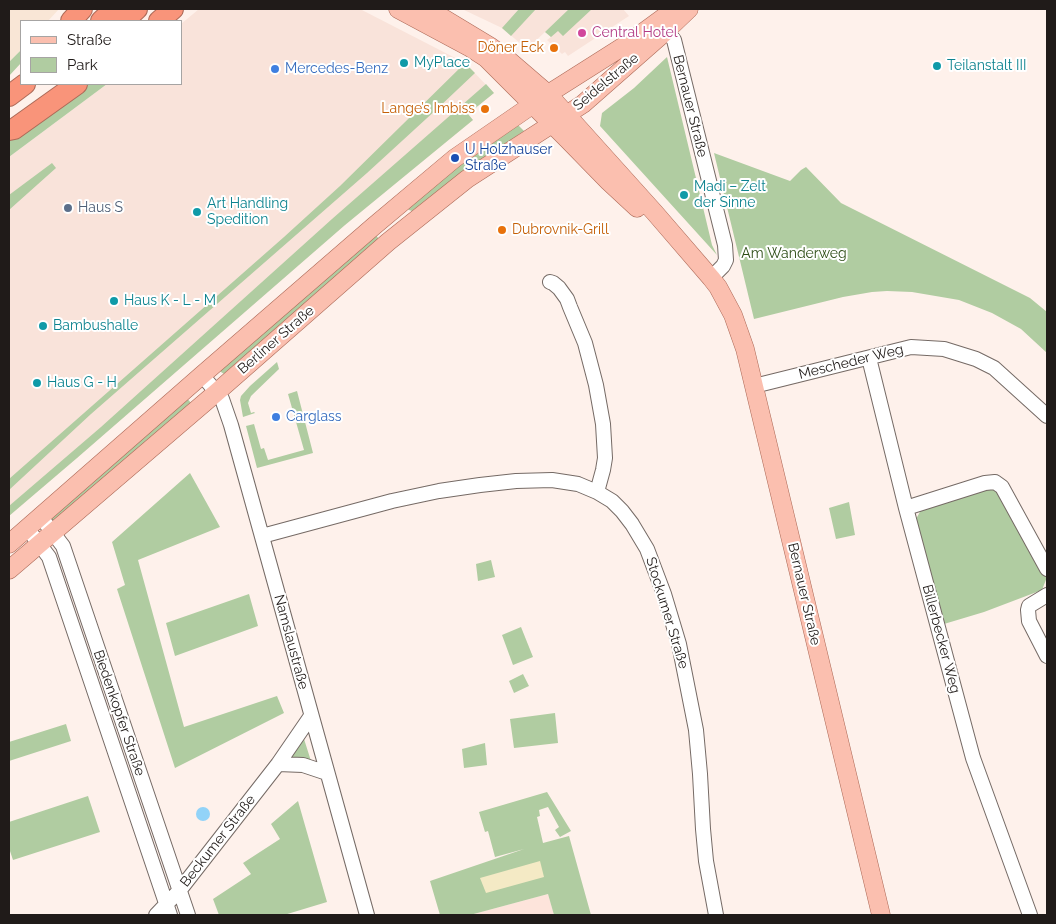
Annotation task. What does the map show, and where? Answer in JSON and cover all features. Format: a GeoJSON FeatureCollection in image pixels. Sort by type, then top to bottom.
{"type":"FeatureCollection","features":[{"type":"Feature","properties":{"kind":"highway"},"geometry":{"type":"LineString","coordinates":[[72,20],[82,9]]}},
{"type":"Feature","properties":{"kind":"highway"},"geometry":{"type":"LineString","coordinates":[[102,20],[114,9]]}},
{"type":"Feature","properties":{"kind":"highway"},"geometry":{"type":"LineString","coordinates":[[125,20],[137,9]]}},
{"type":"Feature","properties":{"kind":"highway"},"geometry":{"type":"LineString","coordinates":[[161,20],[173,9]]}},
{"type":"Feature","properties":{"kind":"highway"},"geometry":{"type":"LineString","coordinates":[[9,86],[20,75]]}},
{"type":"Feature","properties":{"kind":"highway"},"geometry":{"type":"LineString","coordinates":[[9,96],[24,85]]}},
{"type":"Feature","properties":{"kind":"highway"},"geometry":{"type":"LineString","coordinates":[[9,122],[54,85]]}},
{"type":"Feature","properties":{"kind":"highway"},"geometry":{"type":"LineString","coordinates":[[9,130],[14,129],[76,85]]}},
{"type":"Feature","properties":{"kind":"main road","name":"Bernauer Straße"},"geometry":{"type":"LineString","coordinates":[[398,9],[469,46],[494,65],[609,182],[709,276]]}},
{"type":"Feature","properties":{"kind":"main road","name":"Bernauer Straße"},"geometry":{"type":"LineString","coordinates":[[428,9],[491,47],[548,94],[709,276],[718,287],[733,315],[743,340],[881,915]]}},
{"type":"Feature","properties":{"kind":"main road","name":"Seidelstraße"},"geometry":{"type":"LineString","coordinates":[[552,124],[583,104],[662,26],[675,9]]}},
{"type":"Feature","properties":{"kind":"main road","name":"Seidelstraße"},"geometry":{"type":"LineString","coordinates":[[532,104],[630,42],[662,26],[689,9]]}},
{"type":"Feature","properties":{"kind":"main road","name":"Berliner Straße"},"geometry":{"type":"LineString","coordinates":[[9,544],[374,226],[455,158],[532,104]]}},
{"type":"Feature","properties":{"kind":"main road","name":"Berliner Straße"},"geometry":{"type":"LineString","coordinates":[[9,570],[217,392],[388,242],[467,179],[552,124]]}},
{"type":"Feature","properties":{"kind":"street","name":"Bernauer Straße"},"geometry":{"type":"LineString","coordinates":[[662,26],[674,40],[725,245],[726,260],[723,266],[709,276]]}},
{"type":"Feature","properties":{"kind":"street"},"geometry":{"type":"LineString","coordinates":[[550,282],[559,288],[570,306],[585,343],[596,385],[603,424],[605,458],[597,492]]}},
{"type":"Feature","properties":{"kind":"street","name":"Mescheder Weg"},"geometry":{"type":"LineString","coordinates":[[754,386],[911,347],[944,348],[976,359],[994,368],[1047,416]]}},
{"type":"Feature","properties":{"kind":"street","name":"Billerbecker Weg"},"geometry":{"type":"LineString","coordinates":[[869,358],[906,508],[973,758],[1030,915]]}},
{"type":"Feature","properties":{"kind":"street","name":"Namslaustraße"},"geometry":{"type":"LineString","coordinates":[[202,374],[222,399],[225,407],[367,915]]}},
{"type":"Feature","properties":{"kind":"street","name":"Stockumer Straße"},"geometry":{"type":"LineString","coordinates":[[262,536],[392,501],[480,485],[552,480],[578,484],[612,501],[638,532],[647,549],[679,644],[696,730],[706,861],[716,915]]}},
{"type":"Feature","properties":{"kind":"street"},"geometry":{"type":"LineString","coordinates":[[906,508],[995,482],[1002,487],[1047,569]]}},
{"type":"Feature","properties":{"kind":"street","name":"Biedenkopfer Straße"},"geometry":{"type":"LineString","coordinates":[[40,516],[49,557],[168,910]]}},
{"type":"Feature","properties":{"kind":"street","name":"Biedenkopfer Straße"},"geometry":{"type":"LineString","coordinates":[[27,528],[62,546],[188,915]]}},
{"type":"Feature","properties":{"kind":"street"},"geometry":{"type":"LineString","coordinates":[[1047,595],[1029,606],[1028,610],[1030,621],[1047,656]]}},
{"type":"Feature","properties":{"kind":"street","name":"Beckumer Straße"},"geometry":{"type":"LineString","coordinates":[[156,915],[168,910],[179,891],[278,764],[311,716]]}},
{"type":"Feature","properties":{"kind":"street"},"geometry":{"type":"LineString","coordinates":[[278,764],[303,765],[327,773]]}},
{"type":"Feature","properties":{"kind":"shaded area"},"geometry":{"type":"Polygon","coordinates":[[[9,9],[59,9],[49,20],[20,20],[20,51],[9,62],[9,9]]]}},
{"type":"Feature","properties":{"kind":"shaded area"},"geometry":{"type":"Polygon","coordinates":[[[199,9],[360,9],[465,63],[494,93],[468,114],[473,120],[345,225],[9,516],[9,157],[106,85],[182,85],[182,23],[199,9]]]}},
{"type":"Feature","properties":{"kind":"shaded area"},"geometry":{"type":"Polygon","coordinates":[[[462,9],[623,9],[629,16],[568,56],[565,52],[562,54],[547,40],[551,37],[545,32],[527,49],[502,28],[462,9]]]}},
{"type":"Feature","properties":{"kind":"shaded area"},"geometry":{"type":"Polygon","coordinates":[[[548,894],[554,915],[470,915],[548,894]]]}},
{"type":"Feature","properties":{"kind":"green space"},"geometry":{"type":"Polygon","coordinates":[[[519,9],[536,9],[511,36],[502,28],[519,9]]]}},
{"type":"Feature","properties":{"kind":"green space"},"geometry":{"type":"Polygon","coordinates":[[[569,9],[592,9],[563,36],[558,31],[551,37],[545,32],[569,9]]]}},
{"type":"Feature","properties":{"kind":"green space"},"geometry":{"type":"Polygon","coordinates":[[[20,51],[20,64],[9,76],[9,62],[20,51]]]}},
{"type":"Feature","properties":{"kind":"green space"},"geometry":{"type":"Polygon","coordinates":[[[667,57],[712,245],[717,255],[600,126],[602,113],[634,88],[667,57]]]}},
{"type":"Feature","properties":{"kind":"green space"},"geometry":{"type":"Polygon","coordinates":[[[465,63],[475,73],[438,108],[367,173],[91,414],[9,490],[9,479],[340,186],[465,63]]]}},
{"type":"Feature","properties":{"kind":"green space"},"geometry":{"type":"Polygon","coordinates":[[[486,84],[494,93],[468,114],[473,120],[345,225],[9,516],[9,506],[101,427],[332,219],[486,84]]]}},
{"type":"Feature","properties":{"kind":"green space"},"geometry":{"type":"Polygon","coordinates":[[[88,85],[106,85],[9,157],[9,138],[88,85]]]}},
{"type":"Feature","properties":{"kind":"green space"},"geometry":{"type":"Polygon","coordinates":[[[516,123],[524,131],[461,173],[412,211],[408,209],[475,152],[516,123]]]}},
{"type":"Feature","properties":{"kind":"green space","name":"Am Wanderweg"},"geometry":{"type":"Polygon","coordinates":[[[714,153],[790,181],[806,167],[841,203],[1030,298],[1047,312],[1047,353],[1021,329],[992,313],[959,300],[912,292],[872,292],[843,297],[754,319],[714,153]]]}},
{"type":"Feature","properties":{"kind":"green space"},"geometry":{"type":"Polygon","coordinates":[[[52,163],[56,168],[9,210],[9,195],[52,163]]]}},
{"type":"Feature","properties":{"kind":"green space"},"geometry":{"type":"Polygon","coordinates":[[[376,235],[378,241],[224,374],[221,372],[220,370],[376,235]]]}},
{"type":"Feature","properties":{"kind":"green space"},"geometry":{"type":"Polygon","coordinates":[[[277,362],[279,369],[251,396],[248,403],[251,413],[255,413],[243,417],[241,396],[277,362]]]}},
{"type":"Feature","properties":{"kind":"green space"},"geometry":{"type":"Polygon","coordinates":[[[297,391],[313,453],[257,468],[246,426],[254,424],[261,449],[264,448],[268,460],[304,450],[288,394],[297,391]]]}},
{"type":"Feature","properties":{"kind":"green space"},"geometry":{"type":"Polygon","coordinates":[[[186,397],[191,403],[53,522],[49,518],[186,397]]]}},
{"type":"Feature","properties":{"kind":"green space"},"geometry":{"type":"Polygon","coordinates":[[[190,473],[220,527],[138,560],[184,727],[277,696],[284,713],[175,768],[117,589],[125,585],[112,542],[190,473]]]}},
{"type":"Feature","properties":{"kind":"green space"},"geometry":{"type":"Polygon","coordinates":[[[985,489],[994,490],[1001,496],[1047,577],[1042,590],[984,612],[944,624],[916,519],[921,510],[985,489]]]}},
{"type":"Feature","properties":{"kind":"green space"},"geometry":{"type":"Polygon","coordinates":[[[849,502],[855,535],[836,539],[829,508],[849,502]]]}},
{"type":"Feature","properties":{"kind":"green space"},"geometry":{"type":"Polygon","coordinates":[[[491,560],[495,577],[478,581],[476,564],[491,560]]]}},
{"type":"Feature","properties":{"kind":"green space"},"geometry":{"type":"Polygon","coordinates":[[[249,594],[258,626],[175,656],[166,623],[249,594]]]}},
{"type":"Feature","properties":{"kind":"green space"},"geometry":{"type":"Polygon","coordinates":[[[521,627],[533,657],[513,665],[502,635],[521,627]]]}},
{"type":"Feature","properties":{"kind":"green space"},"geometry":{"type":"Polygon","coordinates":[[[523,674],[529,686],[514,693],[509,681],[523,674]]]}},
{"type":"Feature","properties":{"kind":"green space"},"geometry":{"type":"Polygon","coordinates":[[[555,713],[558,743],[514,748],[510,719],[555,713]]]}},
{"type":"Feature","properties":{"kind":"green space"},"geometry":{"type":"Polygon","coordinates":[[[66,724],[71,741],[9,761],[9,742],[66,724]]]}},
{"type":"Feature","properties":{"kind":"green space"},"geometry":{"type":"Polygon","coordinates":[[[304,739],[311,761],[291,758],[304,739]]]}},
{"type":"Feature","properties":{"kind":"green space"},"geometry":{"type":"Polygon","coordinates":[[[485,743],[487,765],[464,768],[462,749],[485,743]]]}},
{"type":"Feature","properties":{"kind":"green space"},"geometry":{"type":"Polygon","coordinates":[[[547,792],[571,831],[560,837],[555,830],[559,827],[548,807],[539,810],[540,816],[537,817],[543,843],[569,836],[591,915],[554,915],[548,894],[470,915],[440,915],[430,881],[524,849],[495,857],[488,831],[485,832],[479,812],[547,792]]]}},
{"type":"Feature","properties":{"kind":"green space"},"geometry":{"type":"Polygon","coordinates":[[[88,796],[100,832],[13,860],[9,848],[9,822],[88,796]]]}},
{"type":"Feature","properties":{"kind":"green space"},"geometry":{"type":"Polygon","coordinates":[[[298,801],[327,902],[284,915],[219,915],[213,899],[251,874],[243,863],[280,839],[271,824],[298,801]]]}},
{"type":"Feature","properties":{"kind":"sand"},"geometry":{"type":"Polygon","coordinates":[[[540,861],[544,877],[486,893],[480,878],[540,861]]]}},
{"type":"Feature","properties":{"kind":"water"},"geometry":{"type":"Polygon","coordinates":[[[200,807],[206,807],[210,814],[206,821],[200,821],[196,817],[196,811],[200,807]]]}},
{"type":"Feature","properties":{"kind":"place","name":"Central Hotel"},"geometry":{"type":"Point","coordinates":[582,33]}},
{"type":"Feature","properties":{"kind":"place","name":"Döner Eck"},"geometry":{"type":"Point","coordinates":[554,48]}},
{"type":"Feature","properties":{"kind":"place","name":"MyPlace"},"geometry":{"type":"Point","coordinates":[404,63]}},
{"type":"Feature","properties":{"kind":"place","name":"Teilanstalt III"},"geometry":{"type":"Point","coordinates":[937,66]}},
{"type":"Feature","properties":{"kind":"place","name":"Mercedes-Benz"},"geometry":{"type":"Point","coordinates":[275,69]}},
{"type":"Feature","properties":{"kind":"place","name":"Lange’s Imbiss"},"geometry":{"type":"Point","coordinates":[485,109]}},
{"type":"Feature","properties":{"kind":"place","name":"U Holzhauser Straße"},"geometry":{"type":"Point","coordinates":[455,158]}},
{"type":"Feature","properties":{"kind":"place","name":"Madi – Zelt der Sinne"},"geometry":{"type":"Point","coordinates":[684,195]}},
{"type":"Feature","properties":{"kind":"place","name":"Haus S"},"geometry":{"type":"Point","coordinates":[68,208]}},
{"type":"Feature","properties":{"kind":"place","name":"Art Handling Spedition"},"geometry":{"type":"Point","coordinates":[197,212]}},
{"type":"Feature","properties":{"kind":"place","name":"Dubrovnik-Grill"},"geometry":{"type":"Point","coordinates":[502,230]}},
{"type":"Feature","properties":{"kind":"place","name":"Haus K - L - M"},"geometry":{"type":"Point","coordinates":[114,301]}},
{"type":"Feature","properties":{"kind":"place","name":"Bambushalle"},"geometry":{"type":"Point","coordinates":[43,326]}},
{"type":"Feature","properties":{"kind":"place","name":"Haus G - H"},"geometry":{"type":"Point","coordinates":[37,383]}},
{"type":"Feature","properties":{"kind":"place","name":"Carglass"},"geometry":{"type":"Point","coordinates":[276,417]}}]}
